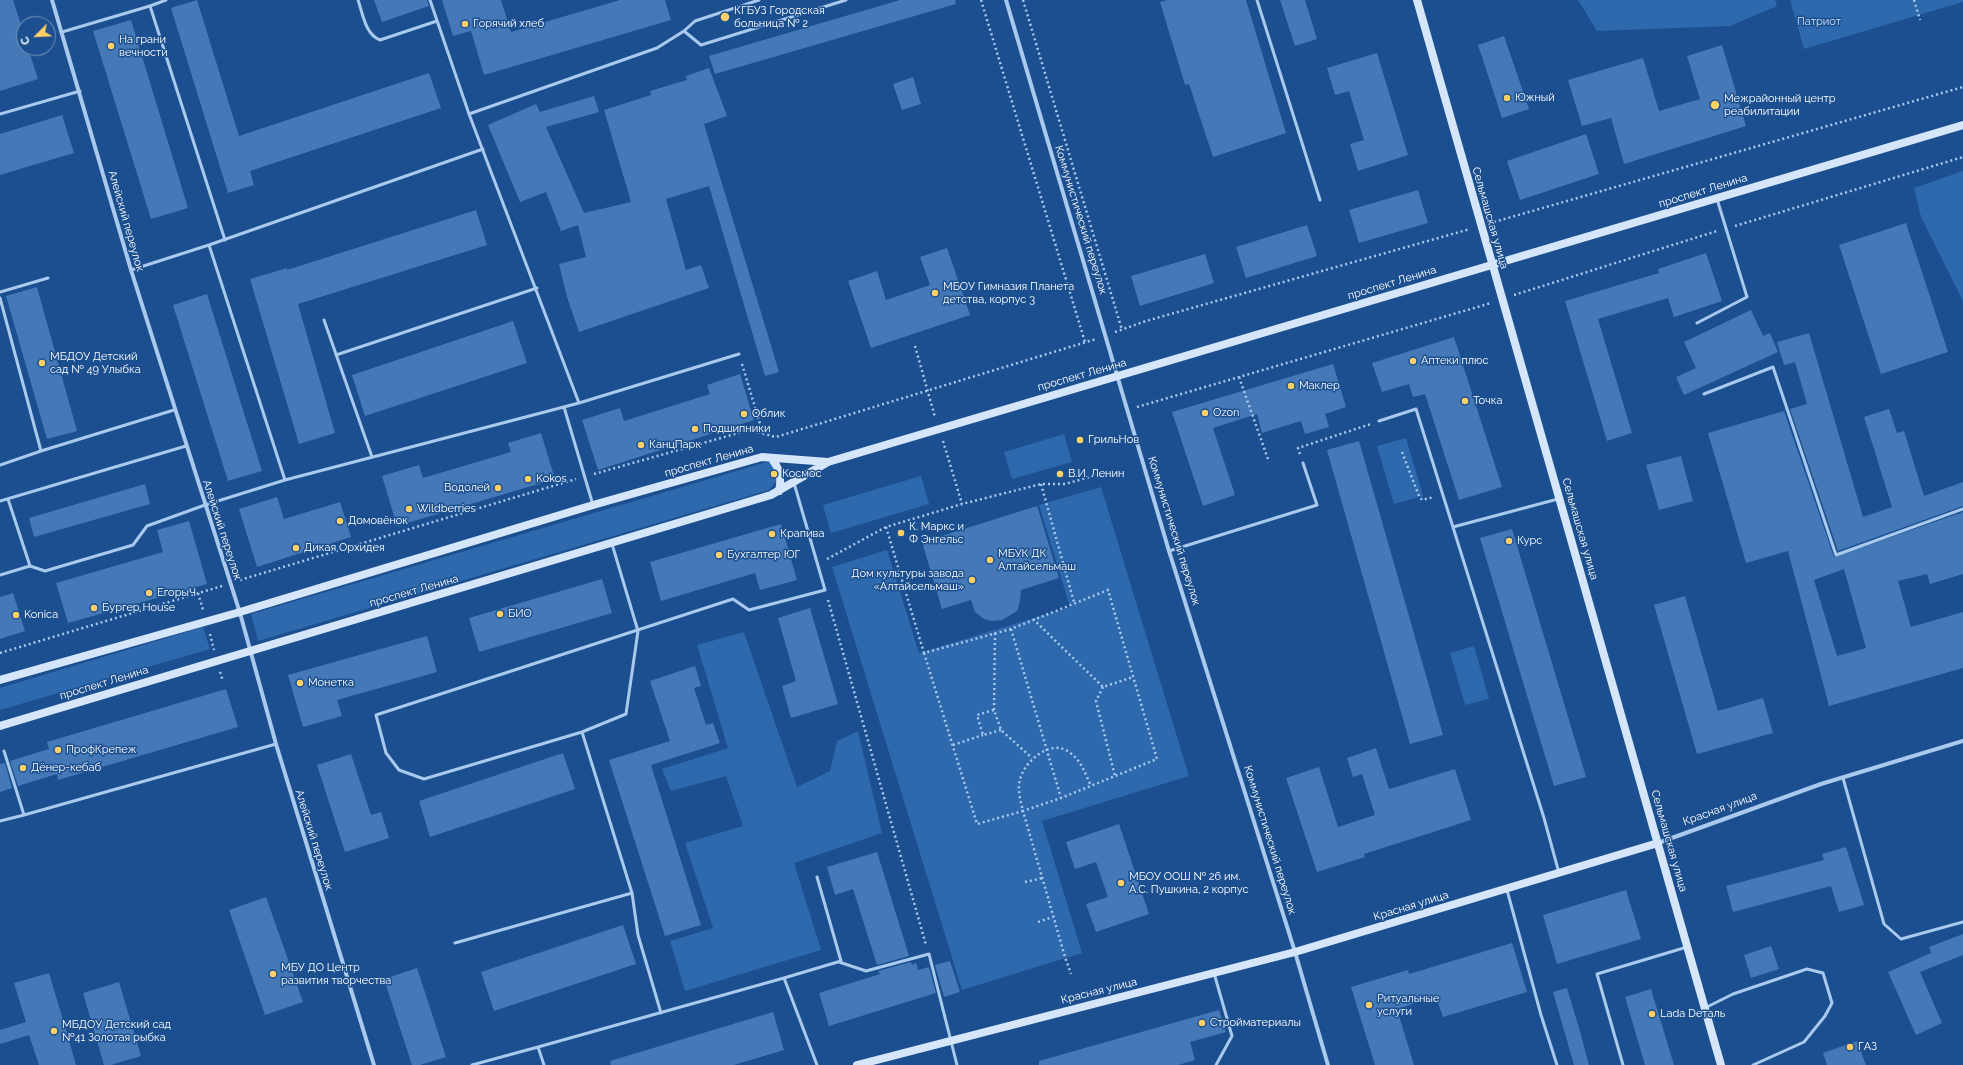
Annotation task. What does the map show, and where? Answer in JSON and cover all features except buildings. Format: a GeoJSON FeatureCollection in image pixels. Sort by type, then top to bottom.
{"type":"FeatureCollection","features":[{"type":"Feature","properties":{"kind":"main road","name":"Сельмашская улица"},"geometry":{"type":"LineString","coordinates":[[1417,0],[1721,1065]]}},
{"type":"Feature","properties":{"kind":"main road","name":"проспект Ленина"},"geometry":{"type":"LineString","coordinates":[[0,726],[250,650],[612,544],[771,495],[828,462],[938,428],[1717,199],[1963,125]]}},
{"type":"Feature","properties":{"kind":"main road","name":"проспект Ленина"},"geometry":{"type":"LineString","coordinates":[[0,680],[240,612],[593,504],[762,457],[828,462]]}},
{"type":"Feature","properties":{"kind":"main road"},"geometry":{"type":"LineString","coordinates":[[771,458],[779,469],[779,491]]}},
{"type":"Feature","properties":{"kind":"main road","name":"Красная улица"},"geometry":{"type":"LineString","coordinates":[[857,1065],[1295,952],[1559,872],[1658,844]]}},
{"type":"Feature","properties":{"kind":"street","name":"Алейский переулок"},"geometry":{"type":"LineString","coordinates":[[52,0],[131,270],[174,410],[240,612],[276,744],[374,1065]]}},
{"type":"Feature","properties":{"kind":"street","name":"Коммунистический переулок"},"geometry":{"type":"LineString","coordinates":[[1006,0],[1169,550],[1295,952],[1328,1065]]}},
{"type":"Feature","properties":{"kind":"street","name":"Красная улица"},"geometry":{"type":"LineString","coordinates":[[1658,844],[1821,784],[1963,741]]}},
{"type":"Feature","properties":{"kind":"lane"},"geometry":{"type":"LineString","coordinates":[[62,32],[166,0]]}},
{"type":"Feature","properties":{"kind":"lane"},"geometry":{"type":"LineString","coordinates":[[358,0],[368,30],[373,38],[380,40],[437,21]]}},
{"type":"Feature","properties":{"kind":"lane"},"geometry":{"type":"LineString","coordinates":[[430,0],[470,114],[537,288],[579,403]]}},
{"type":"Feature","properties":{"kind":"lane"},"geometry":{"type":"LineString","coordinates":[[470,114],[657,48],[684,31],[695,21],[759,0]]}},
{"type":"Feature","properties":{"kind":"lane"},"geometry":{"type":"LineString","coordinates":[[684,31],[701,45],[846,0]]}},
{"type":"Feature","properties":{"kind":"lane"},"geometry":{"type":"LineString","coordinates":[[1257,0],[1320,200]]}},
{"type":"Feature","properties":{"kind":"lane"},"geometry":{"type":"LineString","coordinates":[[150,6],[225,240]]}},
{"type":"Feature","properties":{"kind":"lane"},"geometry":{"type":"LineString","coordinates":[[0,114],[80,92]]}},
{"type":"Feature","properties":{"kind":"lane"},"geometry":{"type":"LineString","coordinates":[[131,270],[225,240],[483,149]]}},
{"type":"Feature","properties":{"kind":"lane"},"geometry":{"type":"LineString","coordinates":[[1697,323],[1747,297],[1717,199]]}},
{"type":"Feature","properties":{"kind":"lane"},"geometry":{"type":"LineString","coordinates":[[209,245],[284,480]]}},
{"type":"Feature","properties":{"kind":"lane"},"geometry":{"type":"LineString","coordinates":[[0,292],[48,278]]}},
{"type":"Feature","properties":{"kind":"lane"},"geometry":{"type":"LineString","coordinates":[[336,355],[537,288]]}},
{"type":"Feature","properties":{"kind":"lane"},"geometry":{"type":"LineString","coordinates":[[0,298],[41,450]]}},
{"type":"Feature","properties":{"kind":"lane"},"geometry":{"type":"LineString","coordinates":[[324,320],[372,457]]}},
{"type":"Feature","properties":{"kind":"lane"},"geometry":{"type":"LineString","coordinates":[[0,575],[30,566],[44,571],[133,545],[147,526],[205,505],[284,480],[579,403],[739,354]]}},
{"type":"Feature","properties":{"kind":"lane"},"geometry":{"type":"LineString","coordinates":[[1704,394],[1773,367],[1836,555],[1963,509]]}},
{"type":"Feature","properties":{"kind":"lane"},"geometry":{"type":"LineString","coordinates":[[564,407],[593,504]]}},
{"type":"Feature","properties":{"kind":"lane"},"geometry":{"type":"LineString","coordinates":[[1379,421],[1416,409],[1546,825],[1559,872]]}},
{"type":"Feature","properties":{"kind":"lane"},"geometry":{"type":"LineString","coordinates":[[0,465],[41,450],[174,410]]}},
{"type":"Feature","properties":{"kind":"lane"},"geometry":{"type":"LineString","coordinates":[[0,501],[186,446]]}},
{"type":"Feature","properties":{"kind":"lane"},"geometry":{"type":"LineString","coordinates":[[1169,550],[1317,505],[1302,463]]}},
{"type":"Feature","properties":{"kind":"lane"},"geometry":{"type":"LineString","coordinates":[[612,544],[638,631],[626,714],[582,732],[424,779],[399,770],[386,753],[376,715],[638,631],[733,600],[749,610],[825,590],[794,483]]}},
{"type":"Feature","properties":{"kind":"lane"},"geometry":{"type":"LineString","coordinates":[[1453,527],[1560,498]]}},
{"type":"Feature","properties":{"kind":"lane"},"geometry":{"type":"LineString","coordinates":[[8,499],[30,566]]}},
{"type":"Feature","properties":{"kind":"lane"},"geometry":{"type":"LineString","coordinates":[[582,732],[632,893],[638,935],[661,1013]]}},
{"type":"Feature","properties":{"kind":"lane"},"geometry":{"type":"LineString","coordinates":[[0,821],[276,744]]}},
{"type":"Feature","properties":{"kind":"lane"},"geometry":{"type":"LineString","coordinates":[[4,751],[24,814]]}},
{"type":"Feature","properties":{"kind":"lane"},"geometry":{"type":"LineString","coordinates":[[1843,778],[1884,924],[1900,939],[1963,922]]}},
{"type":"Feature","properties":{"kind":"lane"},"geometry":{"type":"LineString","coordinates":[[817,877],[841,961],[840,962]]}},
{"type":"Feature","properties":{"kind":"lane"},"geometry":{"type":"LineString","coordinates":[[1507,889],[1541,1015],[1557,1065]]}},
{"type":"Feature","properties":{"kind":"lane"},"geometry":{"type":"LineString","coordinates":[[455,943],[632,893]]}},
{"type":"Feature","properties":{"kind":"lane"},"geometry":{"type":"LineString","coordinates":[[1623,1065],[1597,974],[1687,948]]}},
{"type":"Feature","properties":{"kind":"lane"},"geometry":{"type":"LineString","coordinates":[[472,1065],[840,962],[866,971],[929,954],[957,1065]]}},
{"type":"Feature","properties":{"kind":"lane"},"geometry":{"type":"LineString","coordinates":[[1705,1008],[1733,994],[1807,969],[1823,973],[1832,1003],[1825,1016],[1804,1042],[1753,1065]]}},
{"type":"Feature","properties":{"kind":"lane"},"geometry":{"type":"LineString","coordinates":[[1214,973],[1232,1036],[1216,1065]]}},
{"type":"Feature","properties":{"kind":"lane"},"geometry":{"type":"LineString","coordinates":[[784,978],[817,1065]]}},
{"type":"Feature","properties":{"kind":"lane"},"geometry":{"type":"LineString","coordinates":[[538,1047],[544,1065]]}},
{"type":"Feature","properties":{"kind":"path"},"geometry":{"type":"LineString","coordinates":[[981,0],[1085,342]]}},
{"type":"Feature","properties":{"kind":"path"},"geometry":{"type":"LineString","coordinates":[[1023,0],[1122,330]]}},
{"type":"Feature","properties":{"kind":"path"},"geometry":{"type":"LineString","coordinates":[[1914,0],[1920,20]]}},
{"type":"Feature","properties":{"kind":"path"},"geometry":{"type":"LineString","coordinates":[[0,653],[585,477],[749,430],[776,437],[1106,336],[1146,321],[1963,87]]}},
{"type":"Feature","properties":{"kind":"path"},"geometry":{"type":"LineString","coordinates":[[1128,410],[1502,300],[1528,289],[1963,158]]}},
{"type":"Feature","properties":{"kind":"path"},"geometry":{"type":"LineString","coordinates":[[915,346],[938,428],[962,504]]}},
{"type":"Feature","properties":{"kind":"path"},"geometry":{"type":"LineString","coordinates":[[739,354],[763,434]]}},
{"type":"Feature","properties":{"kind":"path"},"geometry":{"type":"LineString","coordinates":[[1238,377],[1268,462]]}},
{"type":"Feature","properties":{"kind":"path"},"geometry":{"type":"LineString","coordinates":[[1298,448],[1379,421]]}},
{"type":"Feature","properties":{"kind":"path"},"geometry":{"type":"LineString","coordinates":[[1402,452],[1422,500],[1444,495]]}},
{"type":"Feature","properties":{"kind":"path"},"geometry":{"type":"LineString","coordinates":[[817,564],[886,527],[962,504],[1041,484],[1065,484],[1108,472]]}},
{"type":"Feature","properties":{"kind":"path"},"geometry":{"type":"LineString","coordinates":[[1041,484],[1074,602]]}},
{"type":"Feature","properties":{"kind":"path"},"geometry":{"type":"LineString","coordinates":[[886,527],[924,652],[977,824],[1024,811],[1061,798],[1157,759],[1108,590],[1074,602],[1011,629],[924,652]]}},
{"type":"Feature","properties":{"kind":"path"},"geometry":{"type":"LineString","coordinates":[[825,590],[929,954]]}},
{"type":"Feature","properties":{"kind":"path"},"geometry":{"type":"LineString","coordinates":[[198,593],[223,681]]}},
{"type":"Feature","properties":{"kind":"path"},"geometry":{"type":"LineString","coordinates":[[1033,619],[1103,687]]}},
{"type":"Feature","properties":{"kind":"path"},"geometry":{"type":"LineString","coordinates":[[1011,629],[1061,798]]}},
{"type":"Feature","properties":{"kind":"path"},"geometry":{"type":"LineString","coordinates":[[995,633],[994,710],[1001,730],[1032,758]]}},
{"type":"Feature","properties":{"kind":"path"},"geometry":{"type":"LineString","coordinates":[[1115,776],[1096,701],[1103,687],[1133,677]]}},
{"type":"Feature","properties":{"kind":"path"},"geometry":{"type":"LineString","coordinates":[[983,735],[977,715],[994,710]]}},
{"type":"Feature","properties":{"kind":"path"},"geometry":{"type":"LineString","coordinates":[[953,745],[1001,730]]}},
{"type":"Feature","properties":{"kind":"path"},"geometry":{"type":"LineString","coordinates":[[1071,974],[1053,917],[1018,792],[1021,775],[1032,758],[1047,750],[1059,748],[1069,751],[1082,765],[1091,786]]}},
{"type":"Feature","properties":{"kind":"path"},"geometry":{"type":"LineString","coordinates":[[1026,882],[1043,878]]}},
{"type":"Feature","properties":{"kind":"path"},"geometry":{"type":"LineString","coordinates":[[1038,922],[1053,917]]}},
{"type":"Feature","properties":{"kind":"green space"},"geometry":{"type":"Polygon","coordinates":[[[1578,0],[1775,0],[1777,6],[1730,26],[1597,31],[1578,0]]]}},
{"type":"Feature","properties":{"kind":"green space","name":"Патриот"},"geometry":{"type":"Polygon","coordinates":[[[1790,0],[1963,0],[1963,2],[1804,49],[1790,0]]]}},
{"type":"Feature","properties":{"kind":"green space"},"geometry":{"type":"Polygon","coordinates":[[[1963,171],[1963,301],[1921,217],[1914,188],[1963,171]]]}},
{"type":"Feature","properties":{"kind":"green space"},"geometry":{"type":"Polygon","coordinates":[[[1064,434],[1072,462],[1012,479],[1004,452],[1064,434]]]}},
{"type":"Feature","properties":{"kind":"green space"},"geometry":{"type":"Polygon","coordinates":[[[1406,438],[1423,496],[1394,504],[1377,446],[1406,438]]]}},
{"type":"Feature","properties":{"kind":"green space"},"geometry":{"type":"Polygon","coordinates":[[[767,462],[777,466],[779,479],[769,490],[258,641],[251,614],[767,462]]]}},
{"type":"Feature","properties":{"kind":"green space"},"geometry":{"type":"Polygon","coordinates":[[[921,476],[929,504],[831,533],[823,505],[921,476]]]}},
{"type":"Feature","properties":{"kind":"green space"},"geometry":{"type":"Polygon","coordinates":[[[1101,487],[1189,776],[1042,821],[1082,953],[962,990],[832,567],[887,550],[919,653],[1070,607],[1039,505],[1101,487]]]}},
{"type":"Feature","properties":{"kind":"green space"},"geometry":{"type":"Polygon","coordinates":[[[203,627],[210,649],[0,710],[0,688],[203,627]]]}},
{"type":"Feature","properties":{"kind":"green space"},"geometry":{"type":"Polygon","coordinates":[[[744,632],[797,787],[830,771],[837,741],[858,731],[882,833],[794,863],[821,950],[685,991],[670,941],[713,928],[685,843],[743,826],[726,776],[671,791],[662,769],[728,748],[697,645],[744,632]]]}},
{"type":"Feature","properties":{"kind":"green space"},"geometry":{"type":"Polygon","coordinates":[[[1474,646],[1489,699],[1465,705],[1450,653],[1474,646]]]}},
{"type":"Feature","properties":{"kind":"place","name":"КГБУЗ Городская больница № 2"},"geometry":{"type":"Point","coordinates":[725,17]}},
{"type":"Feature","properties":{"kind":"place","name":"Горячий хлеб"},"geometry":{"type":"Point","coordinates":[465,24]}},
{"type":"Feature","properties":{"kind":"place","name":"На грани вечности"},"geometry":{"type":"Point","coordinates":[111,46]}},
{"type":"Feature","properties":{"kind":"place","name":"Южный"},"geometry":{"type":"Point","coordinates":[1507,98]}},
{"type":"Feature","properties":{"kind":"place","name":"Межрайонный центр реабилитации"},"geometry":{"type":"Point","coordinates":[1715,105]}},
{"type":"Feature","properties":{"kind":"place","name":"МБОУ Гимназия Планета детства, корпус 3"},"geometry":{"type":"Point","coordinates":[935,293]}},
{"type":"Feature","properties":{"kind":"place","name":"Аптеки плюс"},"geometry":{"type":"Point","coordinates":[1413,361]}},
{"type":"Feature","properties":{"kind":"place","name":"МБДОУ Детский сад № 49 Улыбка"},"geometry":{"type":"Point","coordinates":[42,363]}},
{"type":"Feature","properties":{"kind":"place","name":"Маклер"},"geometry":{"type":"Point","coordinates":[1291,386]}},
{"type":"Feature","properties":{"kind":"place","name":"Точка"},"geometry":{"type":"Point","coordinates":[1465,401]}},
{"type":"Feature","properties":{"kind":"place","name":"Ozon"},"geometry":{"type":"Point","coordinates":[1205,413]}},
{"type":"Feature","properties":{"kind":"place","name":"Облик"},"geometry":{"type":"Point","coordinates":[744,414]}},
{"type":"Feature","properties":{"kind":"place","name":"Подшипники"},"geometry":{"type":"Point","coordinates":[695,429]}},
{"type":"Feature","properties":{"kind":"place","name":"ГрильНов"},"geometry":{"type":"Point","coordinates":[1080,440]}},
{"type":"Feature","properties":{"kind":"place","name":"КанцПарк"},"geometry":{"type":"Point","coordinates":[641,445]}},
{"type":"Feature","properties":{"kind":"place","name":"Космос"},"geometry":{"type":"Point","coordinates":[774,474]}},
{"type":"Feature","properties":{"kind":"place","name":"В.И. Ленин"},"geometry":{"type":"Point","coordinates":[1060,474]}},
{"type":"Feature","properties":{"kind":"place","name":"Kokos"},"geometry":{"type":"Point","coordinates":[528,479]}},
{"type":"Feature","properties":{"kind":"place","name":"Водолей"},"geometry":{"type":"Point","coordinates":[498,488]}},
{"type":"Feature","properties":{"kind":"place","name":"Wildberries"},"geometry":{"type":"Point","coordinates":[409,509]}},
{"type":"Feature","properties":{"kind":"place","name":"Домовёнок"},"geometry":{"type":"Point","coordinates":[340,521]}},
{"type":"Feature","properties":{"kind":"place","name":"К. Маркс и Ф Энгельс"},"geometry":{"type":"Point","coordinates":[901,533]}},
{"type":"Feature","properties":{"kind":"place","name":"Крапива"},"geometry":{"type":"Point","coordinates":[772,534]}},
{"type":"Feature","properties":{"kind":"place","name":"Курс"},"geometry":{"type":"Point","coordinates":[1509,541]}},
{"type":"Feature","properties":{"kind":"place","name":"Дикая Орхидея"},"geometry":{"type":"Point","coordinates":[296,548]}},
{"type":"Feature","properties":{"kind":"place","name":"Бухгалтер ЮГ"},"geometry":{"type":"Point","coordinates":[719,555]}},
{"type":"Feature","properties":{"kind":"place","name":"МБУК ДК Алтайсельмаш"},"geometry":{"type":"Point","coordinates":[990,560]}},
{"type":"Feature","properties":{"kind":"place","name":"Дом культуры завода «Алтайсельмаш»"},"geometry":{"type":"Point","coordinates":[972,580]}},
{"type":"Feature","properties":{"kind":"place","name":"ЕгорыЧ"},"geometry":{"type":"Point","coordinates":[149,593]}},
{"type":"Feature","properties":{"kind":"place","name":"Бургер House"},"geometry":{"type":"Point","coordinates":[94,608]}},
{"type":"Feature","properties":{"kind":"place","name":"БИО"},"geometry":{"type":"Point","coordinates":[500,614]}},
{"type":"Feature","properties":{"kind":"place","name":"Konica"},"geometry":{"type":"Point","coordinates":[16,615]}},
{"type":"Feature","properties":{"kind":"place","name":"Монетка"},"geometry":{"type":"Point","coordinates":[300,683]}},
{"type":"Feature","properties":{"kind":"place","name":"ПрофКрепеж"},"geometry":{"type":"Point","coordinates":[58,750]}},
{"type":"Feature","properties":{"kind":"place","name":"Дёнер-кебаб"},"geometry":{"type":"Point","coordinates":[23,768]}},
{"type":"Feature","properties":{"kind":"place","name":"МБОУ ООШ № 26 им. А.С. Пушкина, 2 корпус"},"geometry":{"type":"Point","coordinates":[1121,883]}},
{"type":"Feature","properties":{"kind":"place","name":"МБУ ДО Центр развития творчества"},"geometry":{"type":"Point","coordinates":[273,974]}},
{"type":"Feature","properties":{"kind":"place","name":"Ритуальные услуги"},"geometry":{"type":"Point","coordinates":[1369,1005]}},
{"type":"Feature","properties":{"kind":"place","name":"Lada Dеталь"},"geometry":{"type":"Point","coordinates":[1652,1014]}},
{"type":"Feature","properties":{"kind":"place","name":"Стройматериалы"},"geometry":{"type":"Point","coordinates":[1202,1023]}},
{"type":"Feature","properties":{"kind":"place","name":"МБДОУ Детский сад №41 Золотая рыбка"},"geometry":{"type":"Point","coordinates":[54,1031]}},
{"type":"Feature","properties":{"kind":"place","name":"ГАЗ"},"geometry":{"type":"Point","coordinates":[1850,1047]}}]}
